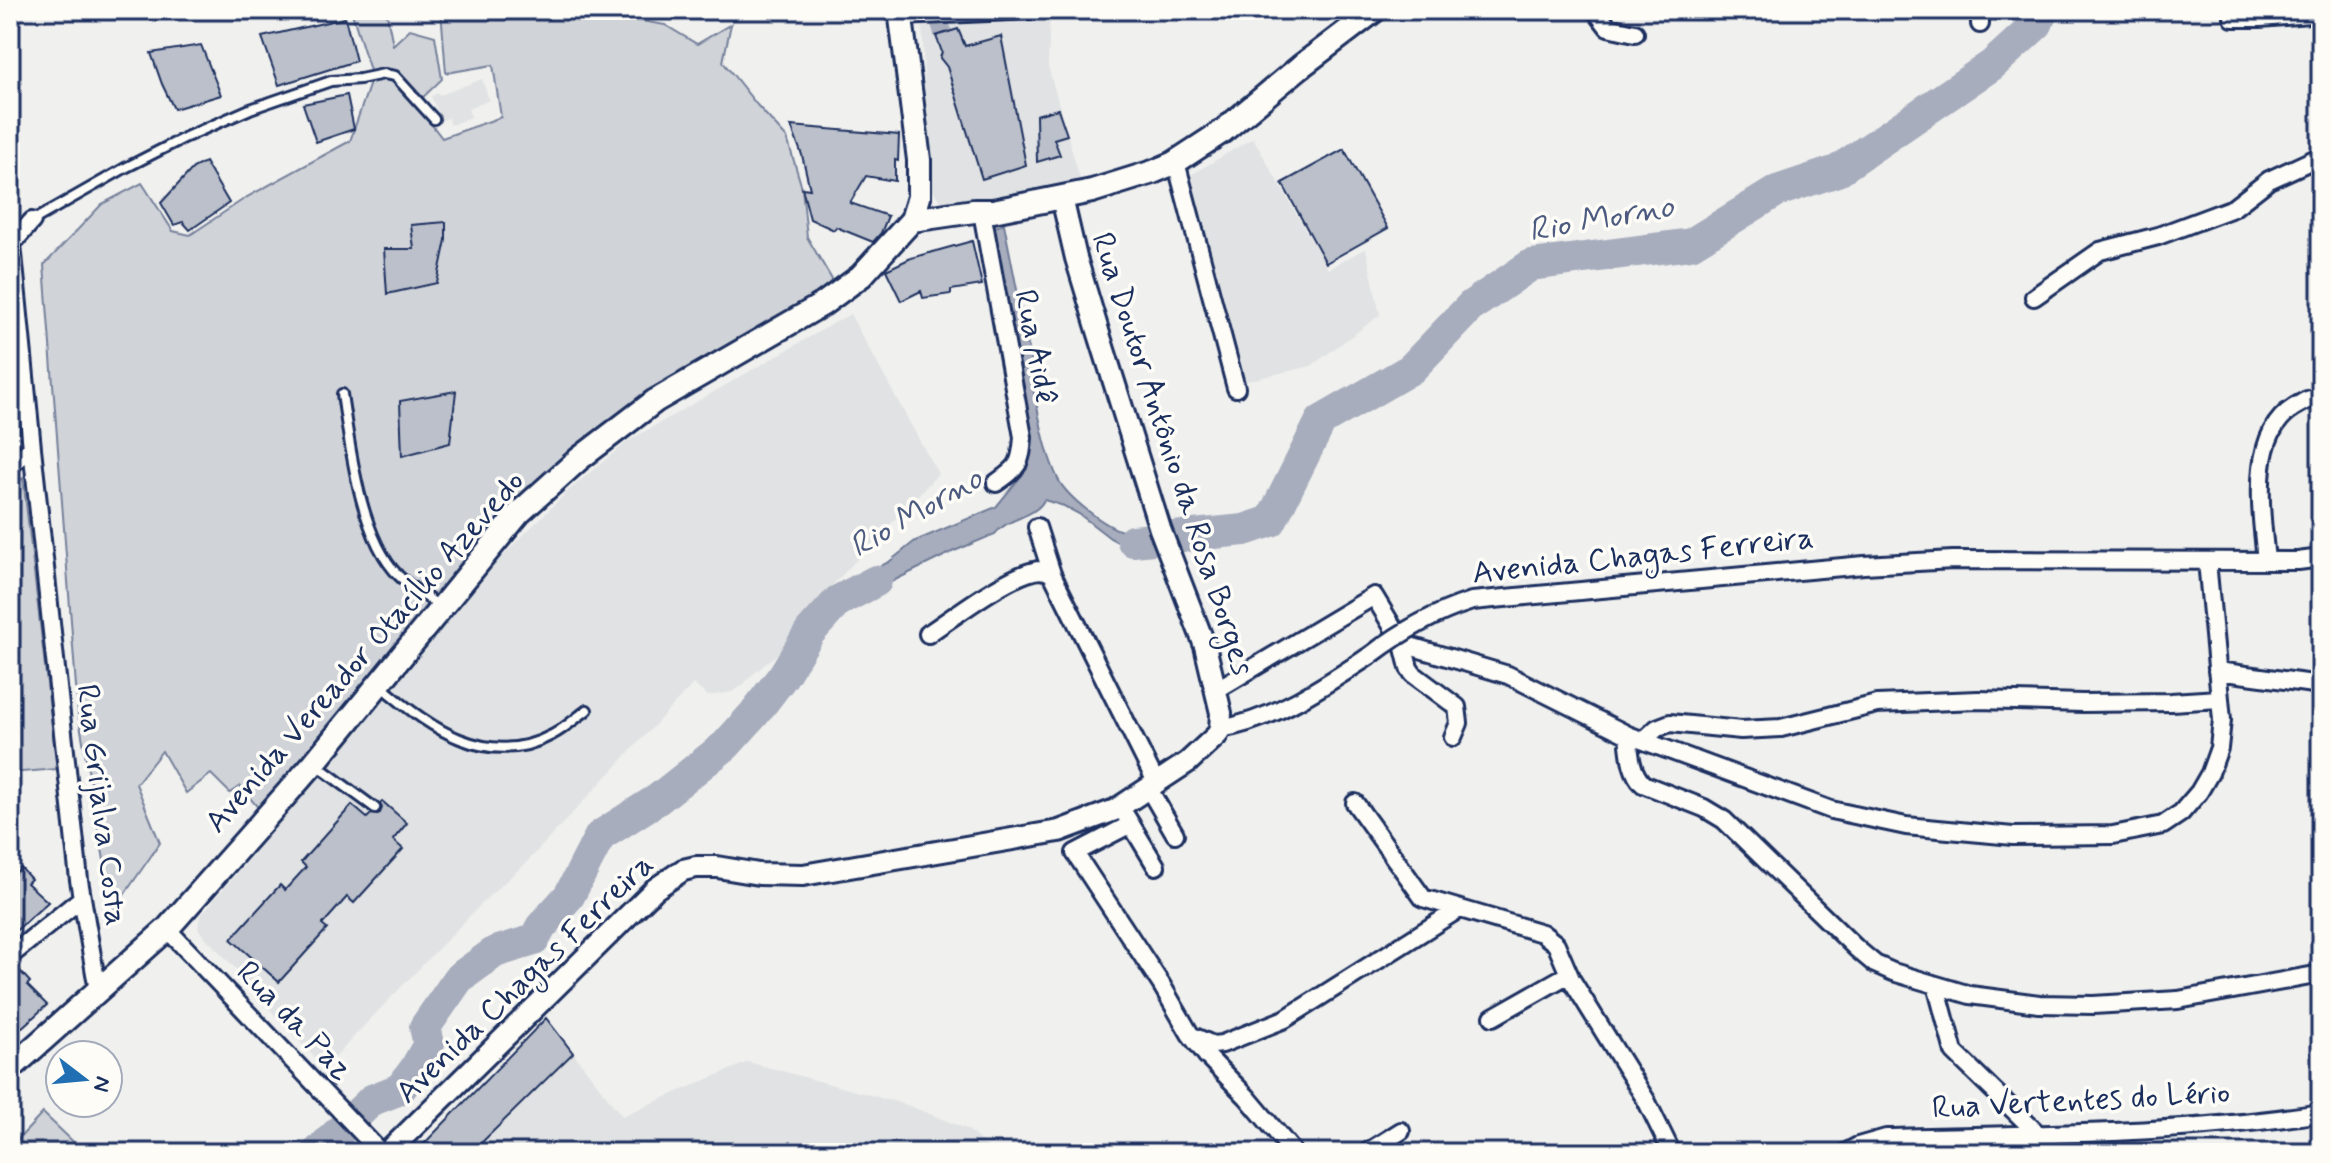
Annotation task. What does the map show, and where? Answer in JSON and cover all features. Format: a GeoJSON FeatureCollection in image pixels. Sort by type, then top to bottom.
{"type":"FeatureCollection","features":[{"type":"Feature","properties":{"kind":"main road"},"geometry":{"type":"LineString","coordinates":[[900,13],[919,160],[919,197],[912,220],[993,211],[1062,198],[1140,177],[1176,162],[1223,131],[1375,10]]}},
{"type":"Feature","properties":{"kind":"main road","name":"Avenida Vereador Otacílio Azevedo"},"geometry":{"type":"LineString","coordinates":[[10,1069],[167,929],[314,763],[519,513],[579,459],[655,401],[823,304],[861,276],[912,220]]}},
{"type":"Feature","properties":{"kind":"street"},"geometry":{"type":"LineString","coordinates":[[900,13],[1031,10]]}},
{"type":"Feature","properties":{"kind":"street"},"geometry":{"type":"LineString","coordinates":[[1595,10],[1608,27],[1635,33]]}},
{"type":"Feature","properties":{"kind":"street"},"geometry":{"type":"LineString","coordinates":[[2233,18],[2321,13]]}},
{"type":"Feature","properties":{"kind":"street"},"geometry":{"type":"LineString","coordinates":[[2034,297],[2100,251],[2158,236],[2233,208],[2269,180],[2321,156]]}},
{"type":"Feature","properties":{"kind":"street"},"geometry":{"type":"LineString","coordinates":[[1176,162],[1236,388]]}},
{"type":"Feature","properties":{"kind":"street","name":"Rua Doutor Antônio da Rosa Borges"},"geometry":{"type":"LineString","coordinates":[[1062,198],[1094,319],[1168,555],[1199,627],[1221,713],[1220,729]]}},
{"type":"Feature","properties":{"kind":"street","name":"Rua Aidê"},"geometry":{"type":"LineString","coordinates":[[982,212],[1023,437],[1021,460],[996,483]]}},
{"type":"Feature","properties":{"kind":"street"},"geometry":{"type":"LineString","coordinates":[[11,245],[32,221]]}},
{"type":"Feature","properties":{"kind":"street","name":"Rua Grijalva Costa"},"geometry":{"type":"LineString","coordinates":[[11,245],[82,898],[98,991]]}},
{"type":"Feature","properties":{"kind":"street"},"geometry":{"type":"LineString","coordinates":[[2266,561],[2260,495],[2263,459],[2272,430],[2288,411],[2312,397],[2321,398]]}},
{"type":"Feature","properties":{"kind":"street"},"geometry":{"type":"LineString","coordinates":[[10,465],[32,448]]}},
{"type":"Feature","properties":{"kind":"street"},"geometry":{"type":"LineString","coordinates":[[1037,527],[1052,574],[1175,834]]}},
{"type":"Feature","properties":{"kind":"street","name":"Avenida Chagas Ferreira"},"geometry":{"type":"LineString","coordinates":[[381,1150],[655,889],[683,870],[717,867],[759,874],[803,875],[1059,831],[1126,816],[1153,786],[1196,756],[1220,729],[1266,716],[1371,655],[1407,629],[1433,615],[1472,601],[1864,565],[1953,560],[2266,561],[2321,558]]}},
{"type":"Feature","properties":{"kind":"street"},"geometry":{"type":"LineString","coordinates":[[1403,644],[1508,675],[1636,737],[1831,810],[1906,826],[2013,836],[2113,835],[2163,825],[2181,813],[2199,792],[2219,748],[2222,720],[2207,561]]}},
{"type":"Feature","properties":{"kind":"street"},"geometry":{"type":"LineString","coordinates":[[928,634],[1018,577],[1041,570],[1052,574]]}},
{"type":"Feature","properties":{"kind":"street"},"geometry":{"type":"LineString","coordinates":[[1216,690],[1374,596],[1403,644],[1413,674],[1457,707],[1459,723],[1453,737]]}},
{"type":"Feature","properties":{"kind":"street"},"geometry":{"type":"LineString","coordinates":[[2217,671],[2321,685]]}},
{"type":"Feature","properties":{"kind":"street"},"geometry":{"type":"LineString","coordinates":[[1636,737],[1670,723],[1741,730],[1781,728],[1877,704],[1978,700],[2083,703],[2219,699]]}},
{"type":"Feature","properties":{"kind":"street"},"geometry":{"type":"LineString","coordinates":[[1636,737],[1632,764],[1643,784],[1704,808],[1724,820],[1875,964],[1970,995],[2025,1002],[2093,1005],[2178,1000],[2321,974]]}},
{"type":"Feature","properties":{"kind":"street"},"geometry":{"type":"LineString","coordinates":[[1355,803],[1423,898],[1542,933],[1556,944],[1569,974],[1646,1100],[1672,1153]]}},
{"type":"Feature","properties":{"kind":"street"},"geometry":{"type":"LineString","coordinates":[[1156,866],[1126,816],[1075,853],[1190,1034],[1294,1153]]}},
{"type":"Feature","properties":{"kind":"street"},"geometry":{"type":"LineString","coordinates":[[10,956],[82,898]]}},
{"type":"Feature","properties":{"kind":"street"},"geometry":{"type":"LineString","coordinates":[[1190,1034],[1205,1042],[1222,1044],[1285,1019],[1459,909]]}},
{"type":"Feature","properties":{"kind":"street","name":"Rua da Paz"},"geometry":{"type":"LineString","coordinates":[[167,929],[381,1150]]}},
{"type":"Feature","properties":{"kind":"street"},"geometry":{"type":"LineString","coordinates":[[1493,1017],[1569,974]]}},
{"type":"Feature","properties":{"kind":"street"},"geometry":{"type":"LineString","coordinates":[[1936,985],[1954,1052],[2038,1134]]}},
{"type":"Feature","properties":{"kind":"street","name":"Rua Vertentes do Lério"},"geometry":{"type":"LineString","coordinates":[[1845,1153],[1886,1138],[2176,1127],[2321,1113]]}},
{"type":"Feature","properties":{"kind":"street"},"geometry":{"type":"LineString","coordinates":[[1366,1153],[1401,1131]]}},
{"type":"Feature","properties":{"kind":"lane"},"geometry":{"type":"LineString","coordinates":[[32,221],[186,137],[250,109],[331,81],[384,74],[395,76],[434,119]]}},
{"type":"Feature","properties":{"kind":"lane"},"geometry":{"type":"LineString","coordinates":[[342,394],[355,479],[384,556],[399,576],[441,608]]}},
{"type":"Feature","properties":{"kind":"lane"},"geometry":{"type":"LineString","coordinates":[[379,684],[407,709],[458,740],[476,746],[515,748],[551,736],[587,710]]}},
{"type":"Feature","properties":{"kind":"lane"},"geometry":{"type":"LineString","coordinates":[[314,763],[375,808]]}},
{"type":"Feature","properties":{"kind":"shaded area"},"geometry":{"type":"Polygon","coordinates":[[[351,10],[386,10],[393,45],[410,29],[435,36],[442,79],[416,104],[442,138],[501,117],[493,65],[446,73],[441,10],[577,10],[665,25],[697,44],[731,24],[723,62],[787,138],[802,188],[807,237],[834,283],[656,387],[534,485],[260,810],[240,786],[230,793],[211,774],[186,793],[162,751],[136,784],[160,843],[113,911],[78,713],[44,265],[102,204],[142,183],[173,231],[190,235],[247,197],[350,141],[372,77],[351,10]]]}},
{"type":"Feature","properties":{"kind":"shaded area"},"geometry":{"type":"Polygon","coordinates":[[[921,10],[1050,10],[1048,66],[1082,186],[1011,204],[949,206],[939,199],[929,185],[926,166],[921,10]]]}},
{"type":"Feature","properties":{"kind":"shaded area"},"geometry":{"type":"Polygon","coordinates":[[[482,79],[489,100],[468,109],[471,117],[451,125],[448,118],[441,121],[431,96],[482,79]]]}},
{"type":"Feature","properties":{"kind":"shaded area"},"geometry":{"type":"Polygon","coordinates":[[[1253,138],[1328,269],[1366,248],[1380,315],[1311,366],[1246,381],[1191,175],[1253,138]]]}},
{"type":"Feature","properties":{"kind":"shaded area"},"geometry":{"type":"Polygon","coordinates":[[[850,314],[938,474],[825,593],[830,597],[802,634],[732,692],[708,696],[693,684],[525,864],[490,895],[325,1069],[202,934],[198,928],[200,916],[339,754],[487,571],[568,491],[628,441],[850,314]]]}},
{"type":"Feature","properties":{"kind":"shaded area"},"geometry":{"type":"Polygon","coordinates":[[[23,478],[57,769],[10,773],[10,488],[23,478]]]}},
{"type":"Feature","properties":{"kind":"shaded area"},"geometry":{"type":"Polygon","coordinates":[[[546,1018],[622,1116],[748,1062],[907,1105],[967,1129],[994,1153],[415,1153],[546,1018]]]}},
{"type":"Feature","properties":{"kind":"shaded area"},"geometry":{"type":"Polygon","coordinates":[[[43,1113],[44,1119],[49,1119],[85,1153],[10,1153],[10,1148],[43,1113]]]}},
{"type":"Feature","properties":{"kind":"water"},"geometry":{"type":"Polygon","coordinates":[[[1004,224],[1034,376],[1032,383],[1049,456],[1058,479],[1078,503],[1108,525],[1129,533],[1151,533],[1155,553],[1134,551],[1110,538],[1079,514],[1044,500],[1034,511],[1000,528],[995,534],[844,605],[834,599],[915,541],[996,507],[1027,469],[1030,439],[992,228],[1004,224]]]}},
{"type":"Feature","properties":{"kind":"building"},"geometry":{"type":"Polygon","coordinates":[[[345,18],[356,61],[279,85],[262,37],[345,18]]]}},
{"type":"Feature","properties":{"kind":"building"},"geometry":{"type":"Polygon","coordinates":[[[958,29],[965,46],[1001,36],[1026,165],[982,179],[947,67],[940,58],[942,52],[936,36],[958,29]]]}},
{"type":"Feature","properties":{"kind":"building"},"geometry":{"type":"Polygon","coordinates":[[[201,45],[221,95],[174,109],[151,53],[201,45]]]}},
{"type":"Feature","properties":{"kind":"building"},"geometry":{"type":"Polygon","coordinates":[[[347,95],[354,129],[316,142],[303,104],[347,95]]]}},
{"type":"Feature","properties":{"kind":"building"},"geometry":{"type":"Polygon","coordinates":[[[1058,109],[1067,135],[1054,139],[1060,155],[1037,162],[1036,115],[1058,109]]]}},
{"type":"Feature","properties":{"kind":"building"},"geometry":{"type":"Polygon","coordinates":[[[791,126],[899,135],[895,181],[866,176],[850,203],[888,216],[881,233],[873,242],[810,219],[802,188],[810,189],[791,126]]]}},
{"type":"Feature","properties":{"kind":"building"},"geometry":{"type":"Polygon","coordinates":[[[1344,149],[1388,228],[1326,263],[1282,183],[1344,149]]]}},
{"type":"Feature","properties":{"kind":"building"},"geometry":{"type":"Polygon","coordinates":[[[205,162],[229,203],[190,230],[183,222],[174,225],[161,203],[193,168],[205,162]]]}},
{"type":"Feature","properties":{"kind":"building"},"geometry":{"type":"Polygon","coordinates":[[[446,222],[446,240],[437,283],[387,294],[384,249],[414,249],[411,225],[446,222]]]}},
{"type":"Feature","properties":{"kind":"building"},"geometry":{"type":"Polygon","coordinates":[[[972,241],[982,285],[923,298],[921,291],[901,301],[886,270],[911,258],[972,241]]]}},
{"type":"Feature","properties":{"kind":"building"},"geometry":{"type":"Polygon","coordinates":[[[456,391],[450,443],[402,456],[400,401],[456,391]]]}},
{"type":"Feature","properties":{"kind":"building"},"geometry":{"type":"Polygon","coordinates":[[[382,801],[407,823],[393,840],[403,849],[354,903],[347,897],[322,925],[327,929],[279,982],[231,939],[280,885],[285,890],[306,867],[301,862],[352,805],[367,818],[380,813],[382,801]]]}},
{"type":"Feature","properties":{"kind":"building"},"geometry":{"type":"Polygon","coordinates":[[[21,868],[31,879],[27,883],[48,902],[10,936],[10,878],[21,868]]]}},
{"type":"Feature","properties":{"kind":"building"},"geometry":{"type":"Polygon","coordinates":[[[20,971],[30,982],[27,985],[47,1005],[10,1038],[10,980],[20,971]]]}},
{"type":"Feature","properties":{"kind":"building"},"geometry":{"type":"Polygon","coordinates":[[[546,1018],[573,1053],[471,1153],[415,1153],[546,1018]]]}},
{"type":"Feature","properties":{"kind":"waterway"},"geometry":{"type":"LineString","coordinates":[[936,10],[943,33]]}},
{"type":"Feature","properties":{"kind":"waterway","name":"Rio Morno"},"geometry":{"type":"LineString","coordinates":[[1133,541],[1244,530],[1271,521],[1321,421],[1411,369],[1471,306],[1531,265],[1691,244],[1777,191],[1837,171],[1992,65],[2037,24],[2043,10]]}},
{"type":"Feature","properties":{"kind":"waterway","name":"Rio Morno"},"geometry":{"type":"LineString","coordinates":[[317,1153],[372,1100],[400,1089],[429,1044],[425,1027],[459,978],[495,952],[534,940],[541,927],[569,896],[600,836],[658,799],[726,745],[754,714],[783,676],[810,632],[838,601],[876,581]]}}]}
